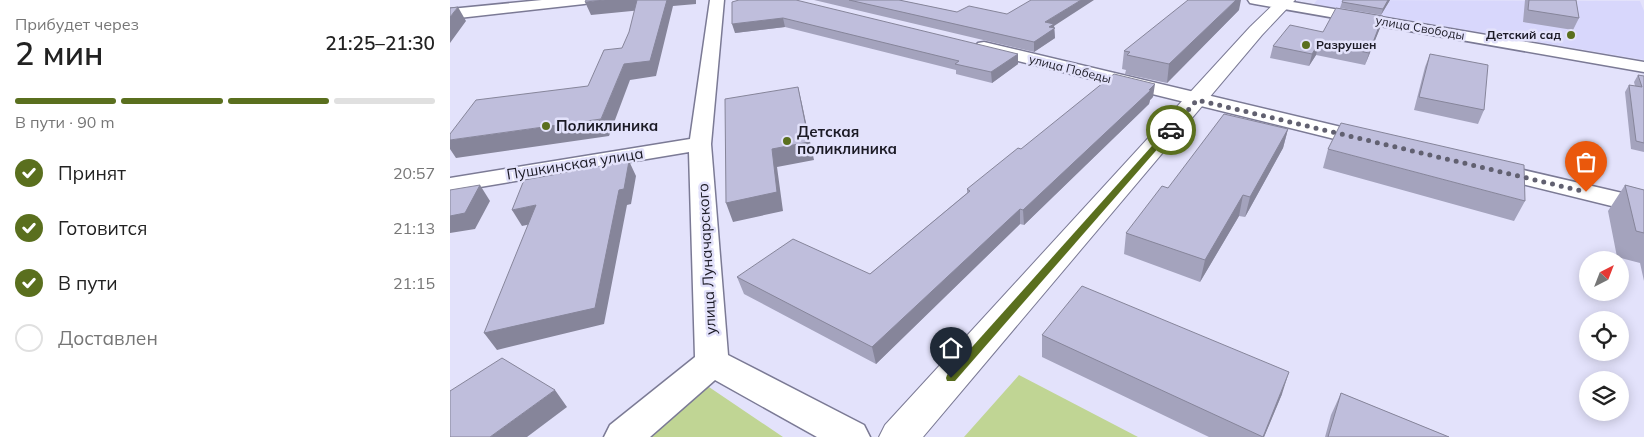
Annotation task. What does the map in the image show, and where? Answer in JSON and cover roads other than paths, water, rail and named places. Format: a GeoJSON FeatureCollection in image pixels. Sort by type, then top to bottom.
{"type":"FeatureCollection","features":[{"type":"Feature","properties":{"kind":"main road"},"geometry":{"type":"LineString","coordinates":[[899,437],[1256,31],[1284,2]]}},
{"type":"Feature","properties":{"kind":"street"},"geometry":{"type":"LineString","coordinates":[[450,14],[584,0]]}},
{"type":"Feature","properties":{"kind":"street","name":"улица Луначарского"},"geometry":{"type":"LineString","coordinates":[[712,362],[700,144],[717,0]]}},
{"type":"Feature","properties":{"kind":"street","name":"улица Свободы"},"geometry":{"type":"LineString","coordinates":[[1255,0],[1284,2],[1644,67]]}},
{"type":"Feature","properties":{"kind":"street","name":"улица Победы"},"geometry":{"type":"LineString","coordinates":[[968,43],[1391,146]]}},
{"type":"Feature","properties":{"kind":"street","name":"Пушкинская улица"},"geometry":{"type":"LineString","coordinates":[[450,185],[700,144]]}},
{"type":"Feature","properties":{"kind":"street"},"geometry":{"type":"LineString","coordinates":[[1469,164],[1644,206]]}},
{"type":"Feature","properties":{"kind":"street"},"geometry":{"type":"LineString","coordinates":[[623,437],[712,362],[851,437]]}},
{"type":"Feature","properties":{"kind":"place","name":"Детский сад"},"geometry":{"type":"Point","coordinates":[1571,35]}},
{"type":"Feature","properties":{"kind":"place","name":"Разрушен"},"geometry":{"type":"Point","coordinates":[1306,45]}},
{"type":"Feature","properties":{"kind":"place","name":"Поликлиника"},"geometry":{"type":"Point","coordinates":[546,126]}},
{"type":"Feature","properties":{"kind":"place","name":"Детская поликлиника"},"geometry":{"type":"Point","coordinates":[787,141]}}]}
